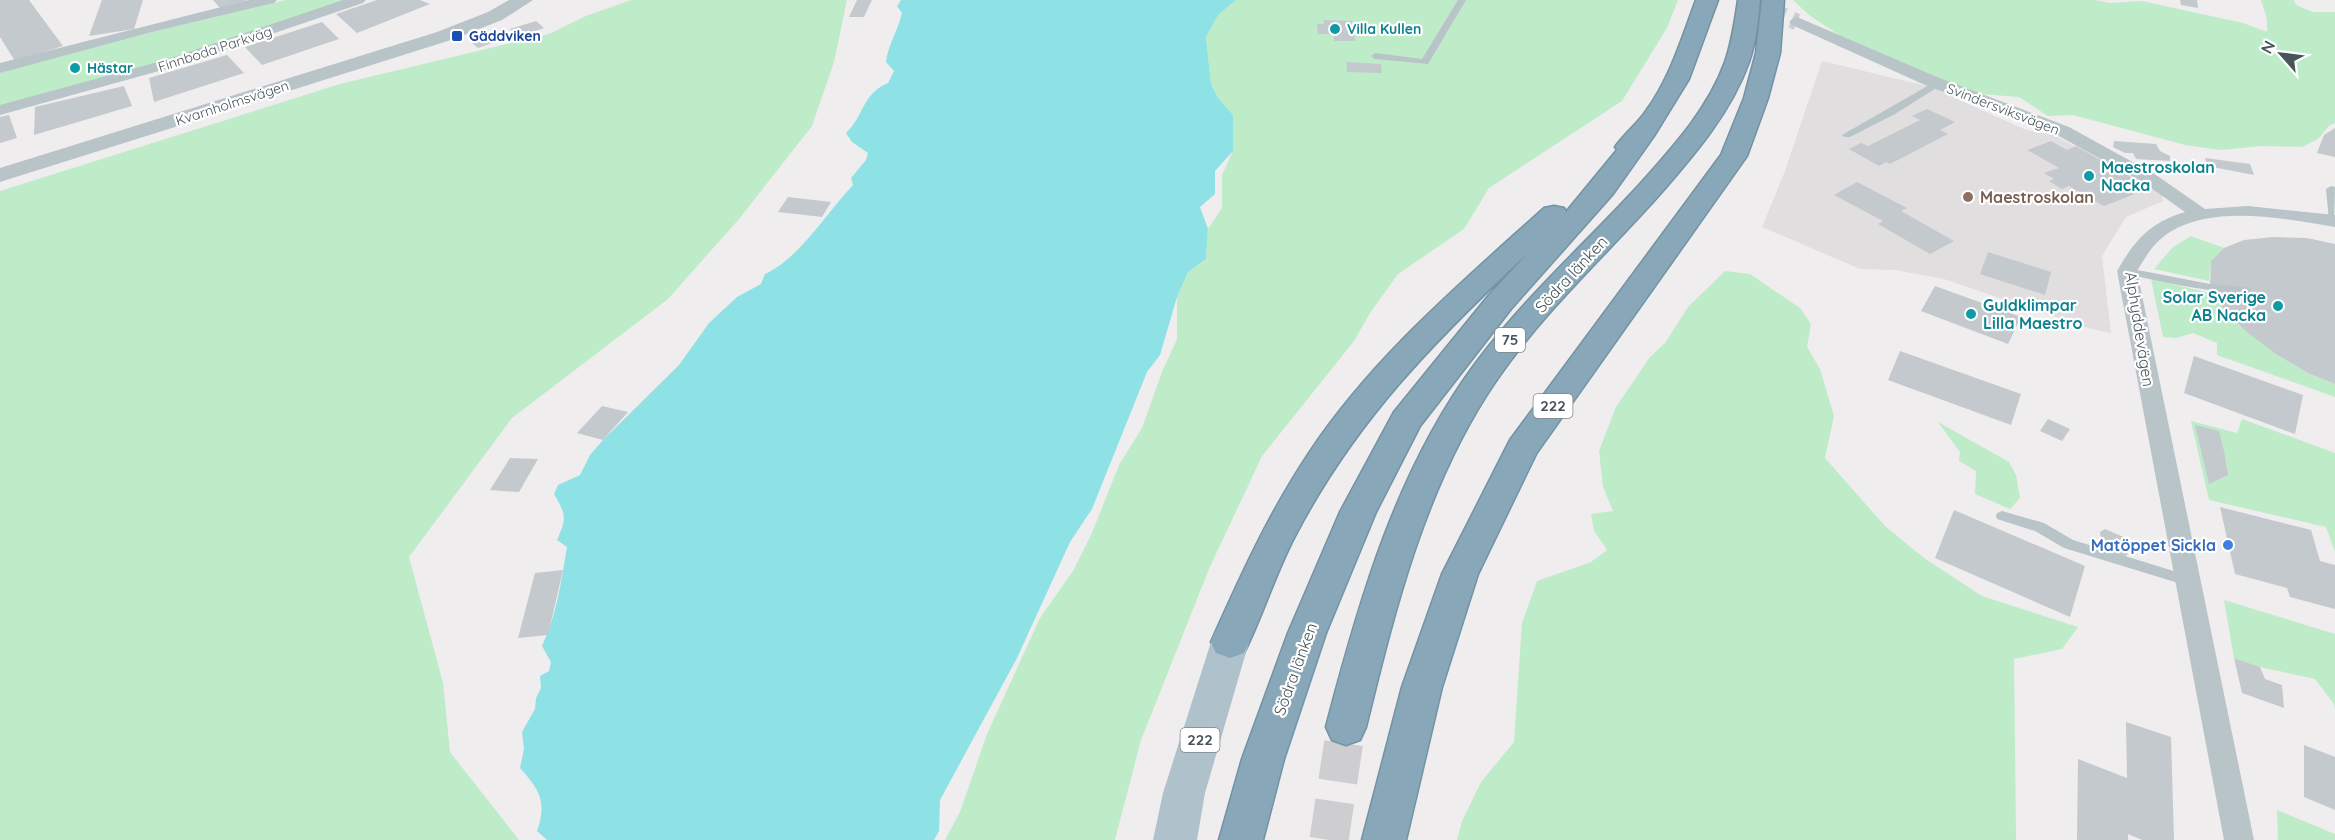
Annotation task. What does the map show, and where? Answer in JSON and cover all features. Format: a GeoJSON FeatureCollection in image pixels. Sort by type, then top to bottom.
{"type":"FeatureCollection","features":[{"type":"Feature","properties":{"kind":"highway","name":"222"},"geometry":{"type":"LineString","coordinates":[[1230,642],[1277,535],[1321,461],[1367,398],[1435,323],[1645,131],[1667,101],[1685,62],[1707,0]]}},
{"type":"Feature","properties":{"kind":"highway","name":"Södra länken"},"geometry":{"type":"LineString","coordinates":[[1346,727],[1369,635],[1401,541],[1443,444],[1469,397],[1505,345],[1678,159],[1706,120],[1731,78],[1743,43],[1749,0]]}},
{"type":"Feature","properties":{"kind":"highway","name":"222"},"geometry":{"type":"LineString","coordinates":[[1384,840],[1422,687],[1460,574],[1522,449],[1734,156],[1756,98],[1768,53],[1773,0]]}},
{"type":"Feature","properties":{"kind":"highway","name":"Södra länken"},"geometry":{"type":"LineString","coordinates":[[1242,840],[1263,759],[1307,633],[1358,512],[1406,420],[1500,302],[1603,188],[1645,131]]}},
{"type":"Feature","properties":{"kind":"main road","name":"222"},"geometry":{"type":"LineString","coordinates":[[1175,840],[1184,793],[1230,642]]}},
{"type":"Feature","properties":{"kind":"street","name":"Finnboda Parkväg"},"geometry":{"type":"LineString","coordinates":[[0,68],[122,35],[269,0]]}},
{"type":"Feature","properties":{"kind":"street","name":"Finnboda Parkväg"},"geometry":{"type":"LineString","coordinates":[[0,110],[171,63],[358,0]]}},
{"type":"Feature","properties":{"kind":"street","name":"Kvarnholmsvägen"},"geometry":{"type":"LineString","coordinates":[[464,29],[523,0]]}},
{"type":"Feature","properties":{"kind":"street","name":"Kvarnholmsvägen"},"geometry":{"type":"LineString","coordinates":[[0,175],[464,29],[484,25],[544,0]]}},
{"type":"Feature","properties":{"kind":"street","name":"Svindersviksvägen"},"geometry":{"type":"LineString","coordinates":[[1797,22],[1938,83],[2062,131],[2150,179],[2200,214]]}},
{"type":"Feature","properties":{"kind":"street","name":"Alphyddevägen"},"geometry":{"type":"LineString","coordinates":[[2239,840],[2230,784],[2127,271],[2134,252],[2146,239],[2164,228],[2200,214],[2228,210],[2335,221]]}},
{"type":"Feature","properties":{"kind":"lane"},"geometry":{"type":"LineString","coordinates":[[1375,56],[1425,62],[1462,0]]}},
{"type":"Feature","properties":{"kind":"lane"},"geometry":{"type":"LineString","coordinates":[[1847,135],[1892,112],[1938,83]]}},
{"type":"Feature","properties":{"kind":"lane"},"geometry":{"type":"LineString","coordinates":[[2335,190],[2331,189],[2335,221]]}},
{"type":"Feature","properties":{"kind":"lane"},"geometry":{"type":"LineString","coordinates":[[2127,271],[2210,287],[2247,290]]}},
{"type":"Feature","properties":{"kind":"lane"},"geometry":{"type":"LineString","coordinates":[[2002,516],[2039,527],[2069,544],[2188,581]]}},
{"type":"Feature","properties":{"kind":"shaded area","name":"Maestroskolan"},"geometry":{"type":"Polygon","coordinates":[[[1822,61],[1931,87],[2026,130],[2054,135],[2162,193],[2163,201],[2126,217],[2102,256],[2111,333],[2088,328],[1944,279],[1895,270],[1860,269],[1762,227],[1785,171],[1822,61]]]}},
{"type":"Feature","properties":{"kind":"green space"},"geometry":{"type":"Polygon","coordinates":[[[286,0],[351,0],[225,44],[0,107],[0,73],[73,51],[286,0]]]}},
{"type":"Feature","properties":{"kind":"green space"},"geometry":{"type":"Polygon","coordinates":[[[631,0],[847,0],[834,62],[812,126],[739,219],[668,299],[512,418],[409,557],[443,683],[450,752],[519,840],[0,840],[0,191],[340,84],[549,34],[586,16],[631,0]]]}},
{"type":"Feature","properties":{"kind":"green space"},"geometry":{"type":"Polygon","coordinates":[[[1236,0],[1678,0],[1667,28],[1622,101],[1489,188],[1464,229],[1398,274],[1370,313],[1354,341],[1262,456],[1209,569],[1141,740],[1115,840],[945,840],[960,812],[987,734],[1040,618],[1073,571],[1092,533],[1119,465],[1142,428],[1162,372],[1177,339],[1177,297],[1188,272],[1206,259],[1208,229],[1222,208],[1222,175],[1233,151],[1233,115],[1218,98],[1211,84],[1206,37],[1218,15],[1236,0]]]}},
{"type":"Feature","properties":{"kind":"green space"},"geometry":{"type":"Polygon","coordinates":[[[1793,0],[2095,0],[2110,3],[2142,1],[2243,23],[2267,32],[2267,19],[2261,0],[2294,0],[2296,5],[2313,12],[2335,12],[2335,123],[2329,126],[2318,139],[2302,147],[2261,146],[2221,150],[2185,145],[2073,115],[2048,116],[2019,97],[1968,93],[1840,36],[1809,15],[1793,0]]]}},
{"type":"Feature","properties":{"kind":"green space"},"geometry":{"type":"Polygon","coordinates":[[[2191,236],[2224,248],[2211,261],[2209,281],[2154,269],[2173,247],[2191,236]]]}},
{"type":"Feature","properties":{"kind":"green space"},"geometry":{"type":"Polygon","coordinates":[[[1725,271],[1750,274],[1800,308],[1811,324],[1807,347],[1820,369],[1834,416],[1825,458],[1885,526],[1924,558],[1982,596],[2078,627],[2062,649],[2014,659],[2016,840],[1457,840],[1462,821],[1481,782],[1514,742],[1522,623],[1537,581],[1591,562],[1607,550],[1594,531],[1591,514],[1613,511],[1603,487],[1599,451],[1616,407],[1650,357],[1665,343],[1688,307],[1725,271]]]}},
{"type":"Feature","properties":{"kind":"green space"},"geometry":{"type":"Polygon","coordinates":[[[2151,279],[2210,293],[2236,323],[2276,354],[2308,373],[2335,384],[2335,397],[2217,355],[2217,343],[2193,333],[2176,338],[2163,337],[2151,279]]]}},
{"type":"Feature","properties":{"kind":"green space"},"geometry":{"type":"Polygon","coordinates":[[[2242,419],[2335,453],[2335,552],[2326,527],[2209,500],[2191,421],[2237,433],[2242,419]]]}},
{"type":"Feature","properties":{"kind":"green space"},"geometry":{"type":"Polygon","coordinates":[[[1938,422],[2009,462],[2016,475],[2020,498],[2010,509],[1975,494],[1976,471],[1959,461],[1960,452],[1938,422]]]}},
{"type":"Feature","properties":{"kind":"green space"},"geometry":{"type":"Polygon","coordinates":[[[2224,600],[2335,634],[2335,710],[2334,704],[2315,679],[2260,667],[2234,658],[2224,600]]]}},
{"type":"Feature","properties":{"kind":"green space"},"geometry":{"type":"Polygon","coordinates":[[[2277,810],[2335,834],[2335,840],[2278,840],[2277,810]]]}},
{"type":"Feature","properties":{"kind":"water"},"geometry":{"type":"Polygon","coordinates":[[[901,0],[1236,0],[1218,15],[1206,37],[1211,84],[1218,98],[1233,115],[1233,151],[1215,171],[1215,194],[1200,207],[1208,229],[1206,259],[1188,272],[1177,297],[1160,355],[1147,372],[1092,509],[1070,542],[1017,658],[940,800],[939,831],[934,840],[547,840],[537,831],[541,812],[540,797],[520,768],[524,749],[522,732],[535,709],[536,698],[541,688],[540,676],[549,671],[551,662],[542,646],[555,610],[567,547],[557,540],[564,516],[554,494],[558,485],[580,475],[590,455],[679,365],[709,323],[737,297],[761,284],[765,274],[790,257],[853,185],[851,178],[866,160],[868,153],[852,142],[846,133],[868,99],[888,83],[894,71],[886,62],[902,13],[897,6],[901,0]]]}},
{"type":"Feature","properties":{"kind":"building"},"geometry":{"type":"Polygon","coordinates":[[[0,0],[29,0],[63,46],[15,61],[0,37],[0,0]]]}},
{"type":"Feature","properties":{"kind":"building"},"geometry":{"type":"Polygon","coordinates":[[[102,0],[143,0],[134,29],[89,36],[102,0]]]}},
{"type":"Feature","properties":{"kind":"building"},"geometry":{"type":"Polygon","coordinates":[[[213,0],[246,0],[246,1],[220,8],[213,0]]]}},
{"type":"Feature","properties":{"kind":"building"},"geometry":{"type":"Polygon","coordinates":[[[377,0],[420,0],[430,4],[357,33],[336,14],[377,0]]]}},
{"type":"Feature","properties":{"kind":"building"},"geometry":{"type":"Polygon","coordinates":[[[857,0],[872,0],[864,17],[849,17],[857,0]]]}},
{"type":"Feature","properties":{"kind":"building"},"geometry":{"type":"Polygon","coordinates":[[[2180,0],[2197,0],[2198,8],[2181,5],[2180,0]]]}},
{"type":"Feature","properties":{"kind":"building","name":"Villa Kullen"},"geometry":{"type":"Polygon","coordinates":[[[1323,20],[1352,21],[1355,41],[1334,41],[1334,34],[1318,34],[1317,24],[1324,24],[1323,20]]]}},
{"type":"Feature","properties":{"kind":"building"},"geometry":{"type":"Polygon","coordinates":[[[536,21],[544,28],[518,37],[510,29],[536,21]]]}},
{"type":"Feature","properties":{"kind":"building"},"geometry":{"type":"Polygon","coordinates":[[[322,22],[339,39],[262,65],[245,47],[322,22]]]}},
{"type":"Feature","properties":{"kind":"building"},"geometry":{"type":"Polygon","coordinates":[[[503,32],[509,37],[478,48],[472,43],[503,32]]]}},
{"type":"Feature","properties":{"kind":"building"},"geometry":{"type":"Polygon","coordinates":[[[227,55],[244,73],[154,102],[149,78],[227,55]]]}},
{"type":"Feature","properties":{"kind":"building"},"geometry":{"type":"Polygon","coordinates":[[[1346,62],[1381,64],[1382,73],[1347,72],[1346,62]]]}},
{"type":"Feature","properties":{"kind":"building"},"geometry":{"type":"Polygon","coordinates":[[[124,86],[132,106],[34,135],[35,107],[124,86]]]}},
{"type":"Feature","properties":{"kind":"building"},"geometry":{"type":"Polygon","coordinates":[[[1927,109],[1955,122],[1940,130],[1948,134],[1890,164],[1886,162],[1879,166],[1849,149],[1861,143],[1868,146],[1920,120],[1912,116],[1927,109]]]}},
{"type":"Feature","properties":{"kind":"building"},"geometry":{"type":"Polygon","coordinates":[[[9,115],[17,138],[0,143],[0,117],[9,115]]]}},
{"type":"Feature","properties":{"kind":"building"},"geometry":{"type":"Polygon","coordinates":[[[2335,128],[2335,157],[2317,153],[2324,135],[2335,128]]]}},
{"type":"Feature","properties":{"kind":"building","name":"Maestroskolan Nacka"},"geometry":{"type":"Polygon","coordinates":[[[2051,141],[2067,150],[2076,146],[2136,180],[2120,186],[2135,194],[2104,206],[2069,186],[2062,189],[2049,181],[2054,179],[2044,173],[2059,168],[2027,150],[2051,141]]]}},
{"type":"Feature","properties":{"kind":"building"},"geometry":{"type":"Polygon","coordinates":[[[2114,141],[2156,144],[2160,151],[2170,156],[2170,161],[2136,159],[2133,153],[2125,153],[2113,147],[2114,141]]]}},
{"type":"Feature","properties":{"kind":"building"},"geometry":{"type":"Polygon","coordinates":[[[2205,158],[2250,164],[2254,175],[2207,166],[2205,158]]]}},
{"type":"Feature","properties":{"kind":"building"},"geometry":{"type":"Polygon","coordinates":[[[1857,182],[1907,208],[1901,211],[1954,241],[1930,254],[1878,224],[1883,221],[1834,195],[1857,182]]]}},
{"type":"Feature","properties":{"kind":"building"},"geometry":{"type":"Polygon","coordinates":[[[788,197],[831,202],[822,217],[778,212],[788,197]]]}},
{"type":"Feature","properties":{"kind":"building","name":"Solar Sverige AB Nacka"},"geometry":{"type":"Polygon","coordinates":[[[2273,237],[2307,238],[2335,244],[2335,384],[2308,373],[2276,354],[2248,333],[2226,313],[2210,287],[2211,261],[2224,248],[2244,240],[2273,237]]]}},
{"type":"Feature","properties":{"kind":"building"},"geometry":{"type":"Polygon","coordinates":[[[1988,252],[2051,272],[2045,295],[1980,274],[1988,252]]]}},
{"type":"Feature","properties":{"kind":"building","name":"Guldklimpar Lilla Maestro"},"geometry":{"type":"Polygon","coordinates":[[[1935,286],[2021,317],[2008,344],[1921,311],[1935,286]]]}},
{"type":"Feature","properties":{"kind":"building"},"geometry":{"type":"Polygon","coordinates":[[[1900,351],[2021,394],[2011,425],[1888,380],[1900,351]]]}},
{"type":"Feature","properties":{"kind":"building"},"geometry":{"type":"Polygon","coordinates":[[[2194,356],[2303,395],[2295,434],[2184,393],[2194,356]]]}},
{"type":"Feature","properties":{"kind":"building"},"geometry":{"type":"Polygon","coordinates":[[[602,406],[628,412],[603,440],[577,433],[602,406]]]}},
{"type":"Feature","properties":{"kind":"building"},"geometry":{"type":"Polygon","coordinates":[[[2048,419],[2070,429],[2062,441],[2040,431],[2048,419]]]}},
{"type":"Feature","properties":{"kind":"building"},"geometry":{"type":"Polygon","coordinates":[[[2195,425],[2219,431],[2224,451],[2228,475],[2209,484],[2195,425]]]}},
{"type":"Feature","properties":{"kind":"building"},"geometry":{"type":"Polygon","coordinates":[[[510,458],[538,459],[519,492],[490,490],[510,458]]]}},
{"type":"Feature","properties":{"kind":"building"},"geometry":{"type":"Polygon","coordinates":[[[2220,507],[2311,530],[2320,561],[2335,565],[2335,609],[2290,597],[2287,588],[2235,574],[2220,507]]]}},
{"type":"Feature","properties":{"kind":"building"},"geometry":{"type":"Polygon","coordinates":[[[1954,510],[2085,566],[2070,617],[1935,558],[1954,510]]]}},
{"type":"Feature","properties":{"kind":"building"},"geometry":{"type":"Polygon","coordinates":[[[2105,529],[2126,538],[2128,554],[2124,557],[2110,553],[2102,547],[2100,532],[2105,529]]]}},
{"type":"Feature","properties":{"kind":"building"},"geometry":{"type":"Polygon","coordinates":[[[563,570],[548,635],[518,638],[535,573],[563,570]]]}},
{"type":"Feature","properties":{"kind":"building"},"geometry":{"type":"Polygon","coordinates":[[[2234,658],[2260,667],[2265,679],[2282,685],[2284,708],[2242,693],[2234,658]]]}},
{"type":"Feature","properties":{"kind":"building"},"geometry":{"type":"Polygon","coordinates":[[[2126,722],[2171,737],[2174,840],[2142,840],[2128,834],[2128,840],[2077,840],[2078,759],[2127,778],[2126,722]]]}},
{"type":"Feature","properties":{"kind":"building"},"geometry":{"type":"Polygon","coordinates":[[[2304,745],[2335,757],[2335,810],[2304,797],[2304,745]]]}},
{"type":"Feature","properties":{"kind":"tunnel"},"geometry":{"type":"LineString","coordinates":[[1746,0],[1797,22]]}},
{"type":"Feature","properties":{"kind":"tunnel"},"geometry":{"type":"LineString","coordinates":[[1329,840],[1346,727]]}},
{"type":"Feature","properties":{"kind":"place","name":"Villa Kullen"},"geometry":{"type":"Point","coordinates":[1335,29]}},
{"type":"Feature","properties":{"kind":"place","name":"Gäddviken"},"geometry":{"type":"Point","coordinates":[457,36]}},
{"type":"Feature","properties":{"kind":"place","name":"Hästar"},"geometry":{"type":"Point","coordinates":[75,68]}},
{"type":"Feature","properties":{"kind":"place","name":"Maestroskolan Nacka"},"geometry":{"type":"Point","coordinates":[2089,176]}},
{"type":"Feature","properties":{"kind":"place","name":"Maestroskolan"},"geometry":{"type":"Point","coordinates":[1968,197]}},
{"type":"Feature","properties":{"kind":"place","name":"Solar Sverige AB Nacka"},"geometry":{"type":"Point","coordinates":[2278,306]}},
{"type":"Feature","properties":{"kind":"place","name":"Guldklimpar Lilla Maestro"},"geometry":{"type":"Point","coordinates":[1971,314]}},
{"type":"Feature","properties":{"kind":"place","name":"Matöppet Sickla"},"geometry":{"type":"Point","coordinates":[2228,545]}}]}
